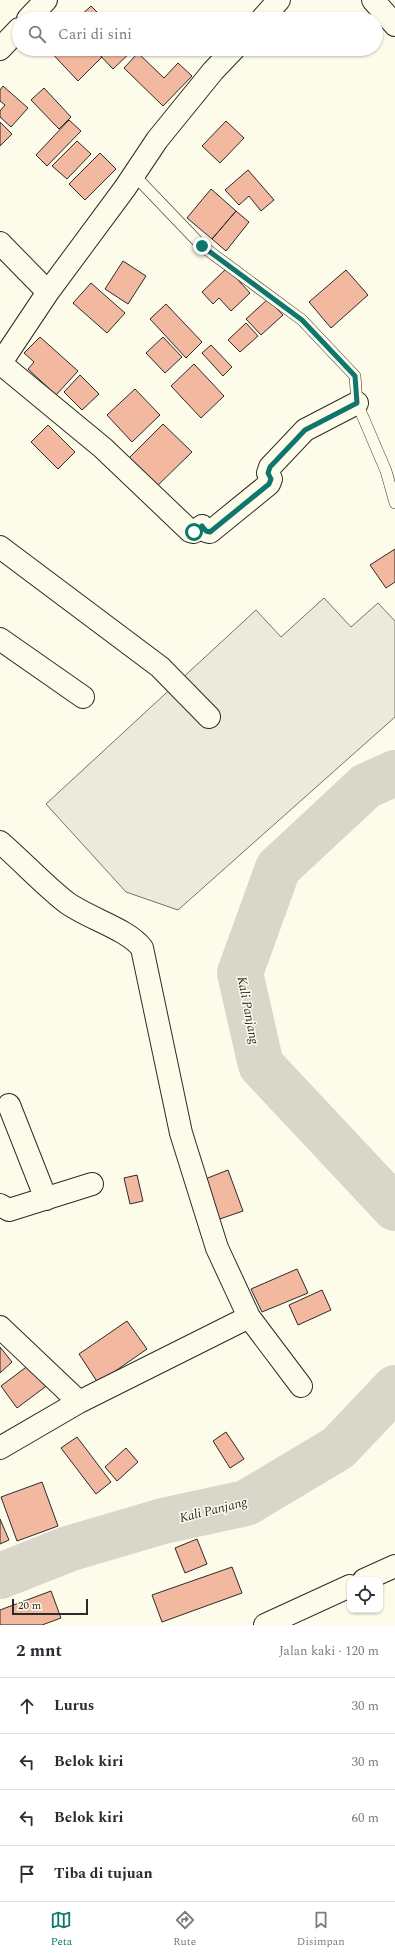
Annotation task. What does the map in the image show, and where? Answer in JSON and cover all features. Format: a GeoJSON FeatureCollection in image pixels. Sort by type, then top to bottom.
{"type":"FeatureCollection","features":[{"type":"Feature","properties":{"kind":"street"},"geometry":{"type":"LineString","coordinates":[[35,12],[46,0]]}},
{"type":"Feature","properties":{"kind":"street"},"geometry":{"type":"LineString","coordinates":[[268,12],[279,0]]}},
{"type":"Feature","properties":{"kind":"street"},"geometry":{"type":"LineString","coordinates":[[373,0],[395,25]]}},
{"type":"Feature","properties":{"kind":"street"},"geometry":{"type":"LineString","coordinates":[[0,48],[12,36]]}},
{"type":"Feature","properties":{"kind":"street"},"geometry":{"type":"LineString","coordinates":[[227,56],[213,71],[157,140],[48,292],[0,364],[103,448],[190,531],[194,532],[202,526],[206,531],[210,532],[269,484],[271,479],[268,473],[270,467],[305,430],[357,403]]}},
{"type":"Feature","properties":{"kind":"street"},"geometry":{"type":"LineString","coordinates":[[0,243],[48,292]]}},
{"type":"Feature","properties":{"kind":"street"},"geometry":{"type":"LineString","coordinates":[[0,547],[160,667],[209,717]]}},
{"type":"Feature","properties":{"kind":"street"},"geometry":{"type":"LineString","coordinates":[[0,639],[83,697]]}},
{"type":"Feature","properties":{"kind":"street"},"geometry":{"type":"LineString","coordinates":[[0,842],[66,902],[84,914],[132,938],[142,948],[181,1133],[217,1248],[248,1317],[301,1386]]}},
{"type":"Feature","properties":{"kind":"street"},"geometry":{"type":"LineString","coordinates":[[9,1105],[46,1199]]}},
{"type":"Feature","properties":{"kind":"street"},"geometry":{"type":"LineString","coordinates":[[0,1206],[9,1210],[92,1184]]}},
{"type":"Feature","properties":{"kind":"street"},"geometry":{"type":"LineString","coordinates":[[0,1448],[79,1402],[248,1317]]}},
{"type":"Feature","properties":{"kind":"street"},"geometry":{"type":"LineString","coordinates":[[0,1327],[79,1402]]}},
{"type":"Feature","properties":{"kind":"street"},"geometry":{"type":"LineString","coordinates":[[371,1577],[395,1566]]}},
{"type":"Feature","properties":{"kind":"street"},"geometry":{"type":"LineString","coordinates":[[265,1625],[347,1587]]}},
{"type":"Feature","properties":{"kind":"lane"},"geometry":{"type":"LineString","coordinates":[[134,174],[202,246],[302,320],[355,376],[357,403],[386,471],[395,503]]}},
{"type":"Feature","properties":{"kind":"shaded area"},"geometry":{"type":"Polygon","coordinates":[[[324,598],[351,627],[378,603],[395,621],[395,717],[178,910],[126,892],[46,804],[256,610],[281,637],[324,598]]]}},
{"type":"Feature","properties":{"kind":"building"},"geometry":{"type":"Polygon","coordinates":[[[91,6],[97,12],[85,12],[91,6]]]}},
{"type":"Feature","properties":{"kind":"building"},"geometry":{"type":"Polygon","coordinates":[[[55,56],[102,57],[78,81],[55,56]]]}},
{"type":"Feature","properties":{"kind":"building"},"geometry":{"type":"Polygon","coordinates":[[[101,56],[127,56],[113,69],[101,56]]]}},
{"type":"Feature","properties":{"kind":"building"},"geometry":{"type":"Polygon","coordinates":[[[135,56],[141,56],[164,78],[178,63],[192,76],[163,106],[124,68],[135,56]]]}},
{"type":"Feature","properties":{"kind":"building"},"geometry":{"type":"Polygon","coordinates":[[[3,86],[28,108],[11,127],[0,117],[0,111],[5,105],[0,101],[0,90],[3,86]]]}},
{"type":"Feature","properties":{"kind":"building"},"geometry":{"type":"Polygon","coordinates":[[[44,88],[71,117],[59,129],[31,100],[44,88]]]}},
{"type":"Feature","properties":{"kind":"building"},"geometry":{"type":"Polygon","coordinates":[[[69,120],[81,131],[47,166],[36,155],[69,120]]]}},
{"type":"Feature","properties":{"kind":"building"},"geometry":{"type":"Polygon","coordinates":[[[226,121],[244,138],[220,163],[202,146],[226,121]]]}},
{"type":"Feature","properties":{"kind":"building"},"geometry":{"type":"Polygon","coordinates":[[[0,122],[12,134],[0,146],[0,122]]]}},
{"type":"Feature","properties":{"kind":"building"},"geometry":{"type":"Polygon","coordinates":[[[77,141],[91,154],[67,179],[52,166],[77,141]]]}},
{"type":"Feature","properties":{"kind":"building"},"geometry":{"type":"Polygon","coordinates":[[[100,153],[116,169],[85,200],[69,184],[100,153]]]}},
{"type":"Feature","properties":{"kind":"building"},"geometry":{"type":"Polygon","coordinates":[[[248,170],[274,200],[261,211],[249,196],[239,205],[225,190],[248,170]]]}},
{"type":"Feature","properties":{"kind":"building"},"geometry":{"type":"Polygon","coordinates":[[[211,189],[236,211],[212,239],[187,218],[211,189]]]}},
{"type":"Feature","properties":{"kind":"building"},"geometry":{"type":"Polygon","coordinates":[[[236,211],[249,222],[226,251],[212,239],[236,211]]]}},
{"type":"Feature","properties":{"kind":"building"},"geometry":{"type":"Polygon","coordinates":[[[123,261],[146,276],[128,304],[105,289],[123,261]]]}},
{"type":"Feature","properties":{"kind":"building"},"geometry":{"type":"Polygon","coordinates":[[[227,268],[250,293],[231,311],[219,298],[213,304],[202,292],[227,268]]]}},
{"type":"Feature","properties":{"kind":"building"},"geometry":{"type":"Polygon","coordinates":[[[346,270],[368,295],[331,328],[309,302],[346,270]]]}},
{"type":"Feature","properties":{"kind":"building"},"geometry":{"type":"Polygon","coordinates":[[[91,283],[125,313],[107,333],[73,303],[91,283]]]}},
{"type":"Feature","properties":{"kind":"building"},"geometry":{"type":"Polygon","coordinates":[[[268,299],[283,315],[261,335],[246,319],[268,299]]]}},
{"type":"Feature","properties":{"kind":"building"},"geometry":{"type":"Polygon","coordinates":[[[166,304],[202,342],[186,358],[150,319],[166,304]]]}},
{"type":"Feature","properties":{"kind":"building"},"geometry":{"type":"Polygon","coordinates":[[[246,323],[258,336],[240,352],[228,340],[246,323]]]}},
{"type":"Feature","properties":{"kind":"building"},"geometry":{"type":"Polygon","coordinates":[[[40,337],[78,371],[56,395],[28,369],[34,362],[24,353],[40,337]]]}},
{"type":"Feature","properties":{"kind":"building"},"geometry":{"type":"Polygon","coordinates":[[[163,337],[182,357],[165,373],[146,353],[163,337]]]}},
{"type":"Feature","properties":{"kind":"building"},"geometry":{"type":"Polygon","coordinates":[[[211,345],[232,367],[223,376],[202,353],[211,345]]]}},
{"type":"Feature","properties":{"kind":"building"},"geometry":{"type":"Polygon","coordinates":[[[194,364],[224,396],[201,418],[171,386],[194,364]]]}},
{"type":"Feature","properties":{"kind":"building"},"geometry":{"type":"Polygon","coordinates":[[[80,375],[99,394],[82,410],[64,392],[80,375]]]}},
{"type":"Feature","properties":{"kind":"building"},"geometry":{"type":"Polygon","coordinates":[[[135,389],[160,415],[132,442],[107,415],[135,389]]]}},
{"type":"Feature","properties":{"kind":"building"},"geometry":{"type":"Polygon","coordinates":[[[163,424],[192,452],[154,489],[126,461],[163,424]]]}},
{"type":"Feature","properties":{"kind":"building"},"geometry":{"type":"Polygon","coordinates":[[[48,425],[75,452],[58,469],[31,442],[48,425]]]}},
{"type":"Feature","properties":{"kind":"building"},"geometry":{"type":"Polygon","coordinates":[[[395,549],[395,582],[386,588],[370,565],[395,549]]]}},
{"type":"Feature","properties":{"kind":"building"},"geometry":{"type":"Polygon","coordinates":[[[228,1170],[243,1211],[214,1221],[200,1181],[228,1170]]]}},
{"type":"Feature","properties":{"kind":"building"},"geometry":{"type":"Polygon","coordinates":[[[137,1175],[143,1201],[130,1204],[124,1178],[137,1175]]]}},
{"type":"Feature","properties":{"kind":"building"},"geometry":{"type":"Polygon","coordinates":[[[297,1269],[308,1293],[262,1312],[251,1289],[297,1269]]]}},
{"type":"Feature","properties":{"kind":"building"},"geometry":{"type":"Polygon","coordinates":[[[322,1290],[331,1310],[298,1325],[289,1305],[322,1290]]]}},
{"type":"Feature","properties":{"kind":"building"},"geometry":{"type":"Polygon","coordinates":[[[127,1321],[147,1349],[98,1383],[79,1354],[127,1321]]]}},
{"type":"Feature","properties":{"kind":"building"},"geometry":{"type":"Polygon","coordinates":[[[0,1347],[12,1362],[0,1373],[0,1347]]]}},
{"type":"Feature","properties":{"kind":"building"},"geometry":{"type":"Polygon","coordinates":[[[33,1362],[49,1384],[17,1408],[1,1386],[33,1362]]]}},
{"type":"Feature","properties":{"kind":"building"},"geometry":{"type":"Polygon","coordinates":[[[226,1432],[244,1459],[230,1468],[213,1441],[226,1432]]]}},
{"type":"Feature","properties":{"kind":"building"},"geometry":{"type":"Polygon","coordinates":[[[77,1437],[111,1482],[96,1494],[61,1448],[77,1437]]]}},
{"type":"Feature","properties":{"kind":"building"},"geometry":{"type":"Polygon","coordinates":[[[126,1448],[138,1462],[117,1481],[105,1467],[126,1448]]]}},
{"type":"Feature","properties":{"kind":"building"},"geometry":{"type":"Polygon","coordinates":[[[42,1482],[58,1526],[17,1541],[1,1497],[42,1482]]]}},
{"type":"Feature","properties":{"kind":"building"},"geometry":{"type":"Polygon","coordinates":[[[0,1519],[9,1540],[0,1544],[0,1519]]]}},
{"type":"Feature","properties":{"kind":"building"},"geometry":{"type":"Polygon","coordinates":[[[197,1539],[207,1564],[185,1573],[175,1548],[197,1539]]]}},
{"type":"Feature","properties":{"kind":"building"},"geometry":{"type":"Polygon","coordinates":[[[232,1567],[242,1593],[162,1622],[152,1595],[232,1567]]]}},
{"type":"Feature","properties":{"kind":"building"},"geometry":{"type":"Polygon","coordinates":[[[51,1591],[61,1618],[42,1625],[0,1625],[0,1610],[51,1591]]]}},
{"type":"Feature","properties":{"kind":"waterway","name":"Kali Panjang"},"geometry":{"type":"LineString","coordinates":[[395,773],[366,786],[278,868],[240,973],[261,1065],[395,1208]]}},
{"type":"Feature","properties":{"kind":"waterway","name":"Kali Panjang"},"geometry":{"type":"LineString","coordinates":[[0,1576],[68,1549],[163,1521],[246,1503],[338,1448],[395,1388]]}},
{"type":"Feature","properties":{"kind":"route"},"geometry":{"type":"LineString","coordinates":[[194,532],[202,526],[206,531],[210,532],[269,484],[271,479],[268,473],[270,467],[305,430],[357,403],[355,376],[302,320],[202,246]]}}]}
